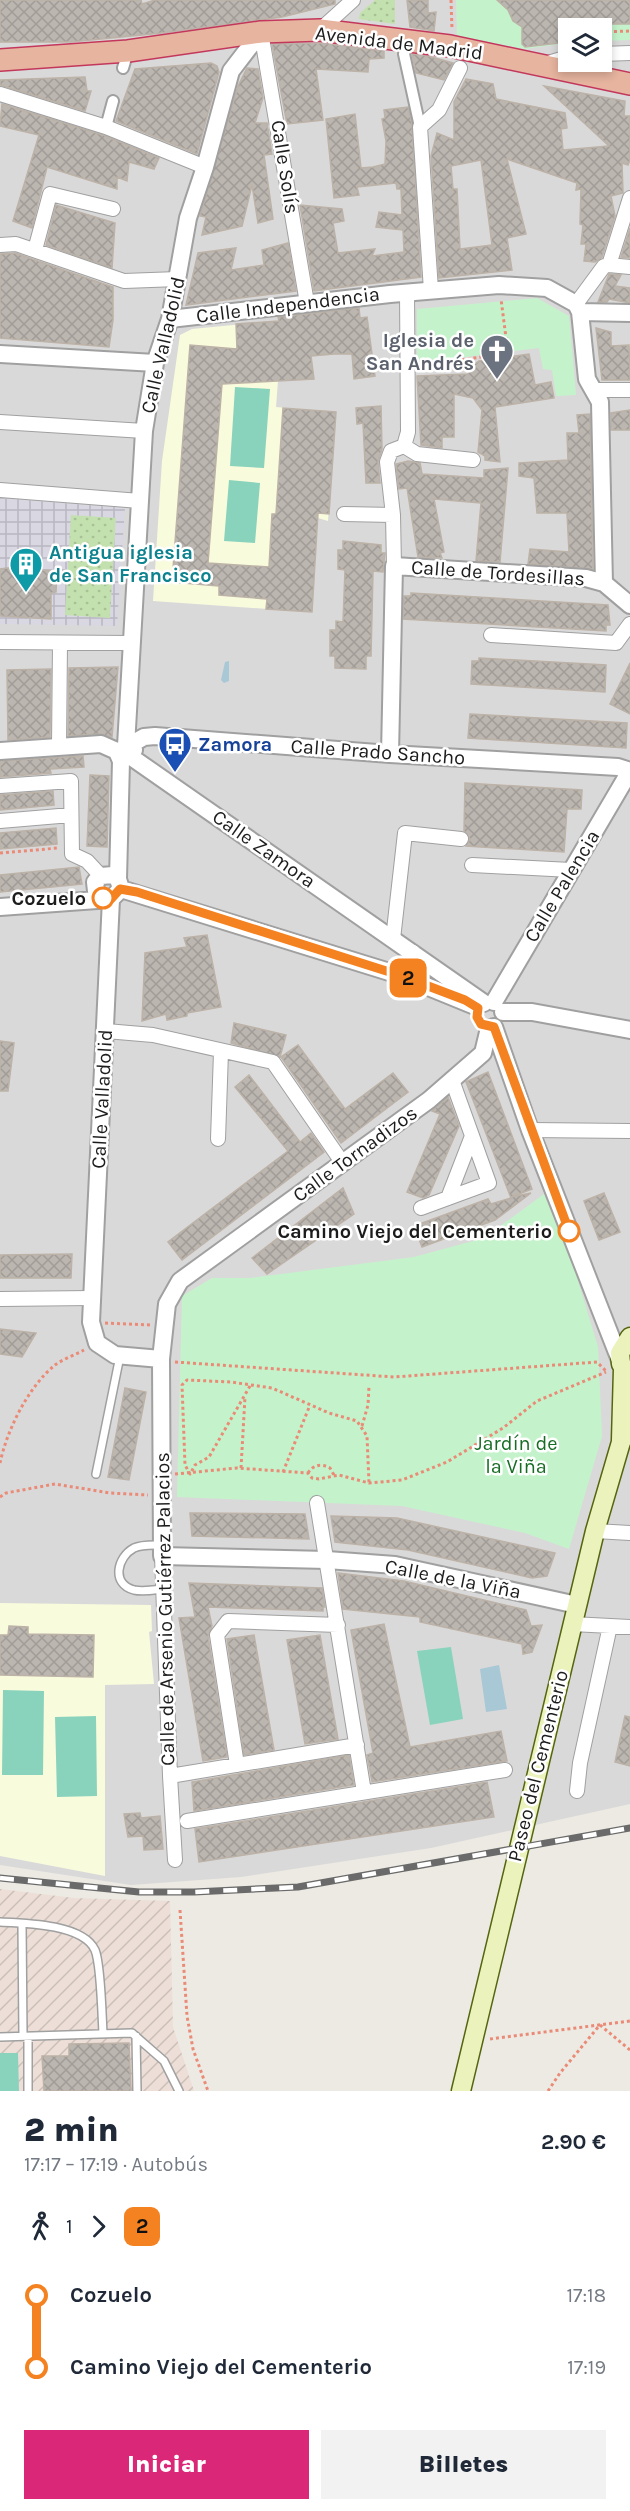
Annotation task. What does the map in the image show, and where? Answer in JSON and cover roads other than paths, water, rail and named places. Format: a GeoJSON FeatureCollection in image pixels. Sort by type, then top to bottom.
{"type":"FeatureCollection","features":[{"type":"Feature","properties":{"kind":"highway","name":"Avenida de Madrid"},"geometry":{"type":"LineString","coordinates":[[0,58],[125,59],[261,32],[320,30],[450,46],[630,84]]}},
{"type":"Feature","properties":{"kind":"main road"},"geometry":{"type":"LineString","coordinates":[[620,1368],[622,1346],[630,1337]]}},
{"type":"Feature","properties":{"kind":"main road","name":"Paseo del Cementerio"},"geometry":{"type":"LineString","coordinates":[[620,1368],[621,1442]]}},
{"type":"Feature","properties":{"kind":"main road","name":"Paseo del Cementerio"},"geometry":{"type":"LineString","coordinates":[[461,2091],[595,1531],[621,1442],[630,1426]]}},
{"type":"Feature","properties":{"kind":"street"},"geometry":{"type":"LineString","coordinates":[[320,30],[353,0]]}},
{"type":"Feature","properties":{"kind":"street","name":"Calle Valladolid"},"geometry":{"type":"LineString","coordinates":[[120,1356],[97,1343],[91,1322],[106,1031],[108,887],[117,837],[125,755],[144,431],[155,363],[170,319],[188,218],[205,168],[231,71],[261,32]]}},
{"type":"Feature","properties":{"kind":"street","name":"Calle Solís"},"geometry":{"type":"LineString","coordinates":[[261,32],[307,303]]}},
{"type":"Feature","properties":{"kind":"street"},"geometry":{"type":"LineString","coordinates":[[612,54],[630,53]]}},
{"type":"Feature","properties":{"kind":"street"},"geometry":{"type":"LineString","coordinates":[[404,54],[420,127],[431,290]]}},
{"type":"Feature","properties":{"kind":"street"},"geometry":{"type":"LineString","coordinates":[[540,65],[558,60]]}},
{"type":"Feature","properties":{"kind":"street"},"geometry":{"type":"LineString","coordinates":[[420,127],[439,110],[460,69]]}},
{"type":"Feature","properties":{"kind":"street"},"geometry":{"type":"LineString","coordinates":[[0,94],[106,127],[205,168]]}},
{"type":"Feature","properties":{"kind":"street"},"geometry":{"type":"LineString","coordinates":[[106,127],[113,101]]}},
{"type":"Feature","properties":{"kind":"street"},"geometry":{"type":"LineString","coordinates":[[35,250],[50,195],[113,209]]}},
{"type":"Feature","properties":{"kind":"street"},"geometry":{"type":"LineString","coordinates":[[609,266],[630,198]]}},
{"type":"Feature","properties":{"kind":"street"},"geometry":{"type":"LineString","coordinates":[[0,245],[16,244],[124,281],[178,279]]}},
{"type":"Feature","properties":{"kind":"street"},"geometry":{"type":"LineString","coordinates":[[604,582],[600,402],[587,380],[578,308],[604,266],[630,267]]}},
{"type":"Feature","properties":{"kind":"street","name":"Calle Independencia"},"geometry":{"type":"LineString","coordinates":[[170,319],[407,292],[499,285],[548,288],[578,308]]}},
{"type":"Feature","properties":{"kind":"street"},"geometry":{"type":"LineString","coordinates":[[404,446],[408,432],[407,292]]}},
{"type":"Feature","properties":{"kind":"street"},"geometry":{"type":"LineString","coordinates":[[578,308],[630,313]]}},
{"type":"Feature","properties":{"kind":"street"},"geometry":{"type":"LineString","coordinates":[[0,354],[155,363]]}},
{"type":"Feature","properties":{"kind":"street"},"geometry":{"type":"LineString","coordinates":[[593,390],[630,390]]}},
{"type":"Feature","properties":{"kind":"street"},"geometry":{"type":"LineString","coordinates":[[0,422],[144,431]]}},
{"type":"Feature","properties":{"kind":"street"},"geometry":{"type":"LineString","coordinates":[[404,446],[417,454],[473,460]]}},
{"type":"Feature","properties":{"kind":"street"},"geometry":{"type":"LineString","coordinates":[[390,754],[394,566],[393,515],[387,462],[391,451],[404,446]]}},
{"type":"Feature","properties":{"kind":"street"},"geometry":{"type":"LineString","coordinates":[[0,490],[140,501]]}},
{"type":"Feature","properties":{"kind":"street"},"geometry":{"type":"LineString","coordinates":[[344,514],[393,515]]}},
{"type":"Feature","properties":{"kind":"street","name":"Calle de Tordesillas"},"geometry":{"type":"LineString","coordinates":[[394,566],[586,578],[604,582],[630,605]]}},
{"type":"Feature","properties":{"kind":"street"},"geometry":{"type":"LineString","coordinates":[[491,634],[616,643],[630,624]]}},
{"type":"Feature","properties":{"kind":"street"},"geometry":{"type":"LineString","coordinates":[[0,642],[130,643]]}},
{"type":"Feature","properties":{"kind":"street"},"geometry":{"type":"LineString","coordinates":[[59,747],[60,643]]}},
{"type":"Feature","properties":{"kind":"street","name":"Calle Prado Sancho"},"geometry":{"type":"LineString","coordinates":[[125,755],[144,737],[155,735],[390,754],[618,767],[630,771]]}},
{"type":"Feature","properties":{"kind":"street"},"geometry":{"type":"LineString","coordinates":[[0,751],[101,744],[125,755]]}},
{"type":"Feature","properties":{"kind":"street","name":"Calle Zamora"},"geometry":{"type":"LineString","coordinates":[[125,755],[490,1006]]}},
{"type":"Feature","properties":{"kind":"street","name":"Calle Palencia"},"geometry":{"type":"LineString","coordinates":[[491,1028],[502,1022],[490,1006],[630,771]]}},
{"type":"Feature","properties":{"kind":"street"},"geometry":{"type":"LineString","coordinates":[[0,786],[71,781],[72,854],[87,861],[108,887],[399,975],[465,1000],[630,1030]]}},
{"type":"Feature","properties":{"kind":"street"},"geometry":{"type":"LineString","coordinates":[[0,821],[71,815]]}},
{"type":"Feature","properties":{"kind":"street"},"geometry":{"type":"LineString","coordinates":[[393,939],[405,833],[461,839]]}},
{"type":"Feature","properties":{"kind":"street"},"geometry":{"type":"LineString","coordinates":[[471,865],[571,870]]}},
{"type":"Feature","properties":{"kind":"street"},"geometry":{"type":"LineString","coordinates":[[0,907],[70,901],[108,887]]}},
{"type":"Feature","properties":{"kind":"street"},"geometry":{"type":"LineString","coordinates":[[399,975],[413,952]]}},
{"type":"Feature","properties":{"kind":"street","name":"Paseo del Cementerio"},"geometry":{"type":"LineString","coordinates":[[490,1006],[477,1017],[481,1024],[491,1028],[620,1368]]}},
{"type":"Feature","properties":{"kind":"street","name":"Calle Tornadizos"},"geometry":{"type":"LineString","coordinates":[[168,1356],[165,1326],[167,1304],[180,1281],[342,1161],[429,1100],[483,1053],[491,1028]]}},
{"type":"Feature","properties":{"kind":"street"},"geometry":{"type":"LineString","coordinates":[[106,1031],[153,1035],[220,1052],[273,1062],[342,1161]]}},
{"type":"Feature","properties":{"kind":"street"},"geometry":{"type":"LineString","coordinates":[[218,1139],[220,1052]]}},
{"type":"Feature","properties":{"kind":"street"},"geometry":{"type":"LineString","coordinates":[[421,1208],[489,1183],[452,1080]]}},
{"type":"Feature","properties":{"kind":"street"},"geometry":{"type":"LineString","coordinates":[[530,1130],[630,1131]]}},
{"type":"Feature","properties":{"kind":"street"},"geometry":{"type":"LineString","coordinates":[[448,1198],[472,1136]]}},
{"type":"Feature","properties":{"kind":"street"},"geometry":{"type":"LineString","coordinates":[[0,1299],[92,1298]]}},
{"type":"Feature","properties":{"kind":"street"},"geometry":{"type":"LineString","coordinates":[[600,1312],[630,1337]]}},
{"type":"Feature","properties":{"kind":"street"},"geometry":{"type":"LineString","coordinates":[[120,1356],[168,1356]]}},
{"type":"Feature","properties":{"kind":"street","name":"Calle de Arsenio Gutiérrez Palacios"},"geometry":{"type":"LineString","coordinates":[[168,1356],[161,1474],[162,1550],[175,1860]]}},
{"type":"Feature","properties":{"kind":"street"},"geometry":{"type":"LineString","coordinates":[[317,1503],[364,1792]]}},
{"type":"Feature","properties":{"kind":"street"},"geometry":{"type":"LineString","coordinates":[[595,1531],[630,1533]]}},
{"type":"Feature","properties":{"kind":"street","name":"Calle de la Viña"},"geometry":{"type":"LineString","coordinates":[[162,1550],[395,1565],[577,1605]]}},
{"type":"Feature","properties":{"kind":"street"},"geometry":{"type":"LineString","coordinates":[[237,1765],[217,1635],[228,1621],[338,1626]]}},
{"type":"Feature","properties":{"kind":"street"},"geometry":{"type":"LineString","coordinates":[[572,1624],[630,1628]]}},
{"type":"Feature","properties":{"kind":"street"},"geometry":{"type":"LineString","coordinates":[[578,1791],[580,1763],[610,1626]]}},
{"type":"Feature","properties":{"kind":"street"},"geometry":{"type":"LineString","coordinates":[[170,1776],[357,1746]]}},
{"type":"Feature","properties":{"kind":"street"},"geometry":{"type":"LineString","coordinates":[[187,1821],[505,1770]]}},
{"type":"Feature","properties":{"kind":"lane"},"geometry":{"type":"LineString","coordinates":[[96,1474],[120,1356]]}},
{"type":"Feature","properties":{"kind":"lane"},"geometry":{"type":"LineString","coordinates":[[162,1550],[137,1546],[124,1555],[118,1565],[120,1578],[127,1587],[136,1591],[163,1589]]}},
{"type":"Feature","properties":{"kind":"lane"},"geometry":{"type":"LineString","coordinates":[[0,1922],[63,1929],[81,1935],[95,1950],[103,2034]]}},
{"type":"Feature","properties":{"kind":"lane"},"geometry":{"type":"LineString","coordinates":[[22,1924],[28,2091]]}},
{"type":"Feature","properties":{"kind":"lane"},"geometry":{"type":"LineString","coordinates":[[0,2037],[132,2033],[164,2061],[179,2091]]}},
{"type":"Feature","properties":{"kind":"lane"},"geometry":{"type":"LineString","coordinates":[[136,2036],[137,2091]]}},
{"type":"Feature","properties":{"kind":"water"},"geometry":{"type":"Polygon","coordinates":[[[229,661],[229,681],[224,683],[221,680],[225,662],[229,661]]]}},
{"type":"Feature","properties":{"kind":"water"},"geometry":{"type":"Polygon","coordinates":[[[499,1665],[507,1709],[486,1712],[480,1669],[499,1665]]]}},
{"type":"Feature","properties":{"kind":"railway"},"geometry":{"type":"LineString","coordinates":[[0,1878],[139,1892],[298,1887],[630,1828]]}},
{"type":"Feature","properties":{"kind":"place","name":"Iglesia de San Andrés"},"geometry":{"type":"Point","coordinates":[497,380]}},
{"type":"Feature","properties":{"kind":"place","name":"Antigua iglesia de San Francisco"},"geometry":{"type":"Point","coordinates":[26,593]}},
{"type":"Feature","properties":{"kind":"place","name":"Zamora"},"geometry":{"type":"Point","coordinates":[175,773]}},
{"type":"Feature","properties":{"kind":"place","name":"Cozuelo"},"geometry":{"type":"Point","coordinates":[103,898]}},
{"type":"Feature","properties":{"kind":"place","name":"Camino Viejo del Cementerio"},"geometry":{"type":"Point","coordinates":[569,1231]}},
{"type":"Feature","properties":{"kind":"park label","name":"Jardín de la Viña"},"geometry":{"type":"Point","coordinates":[516,1454]}}]}
